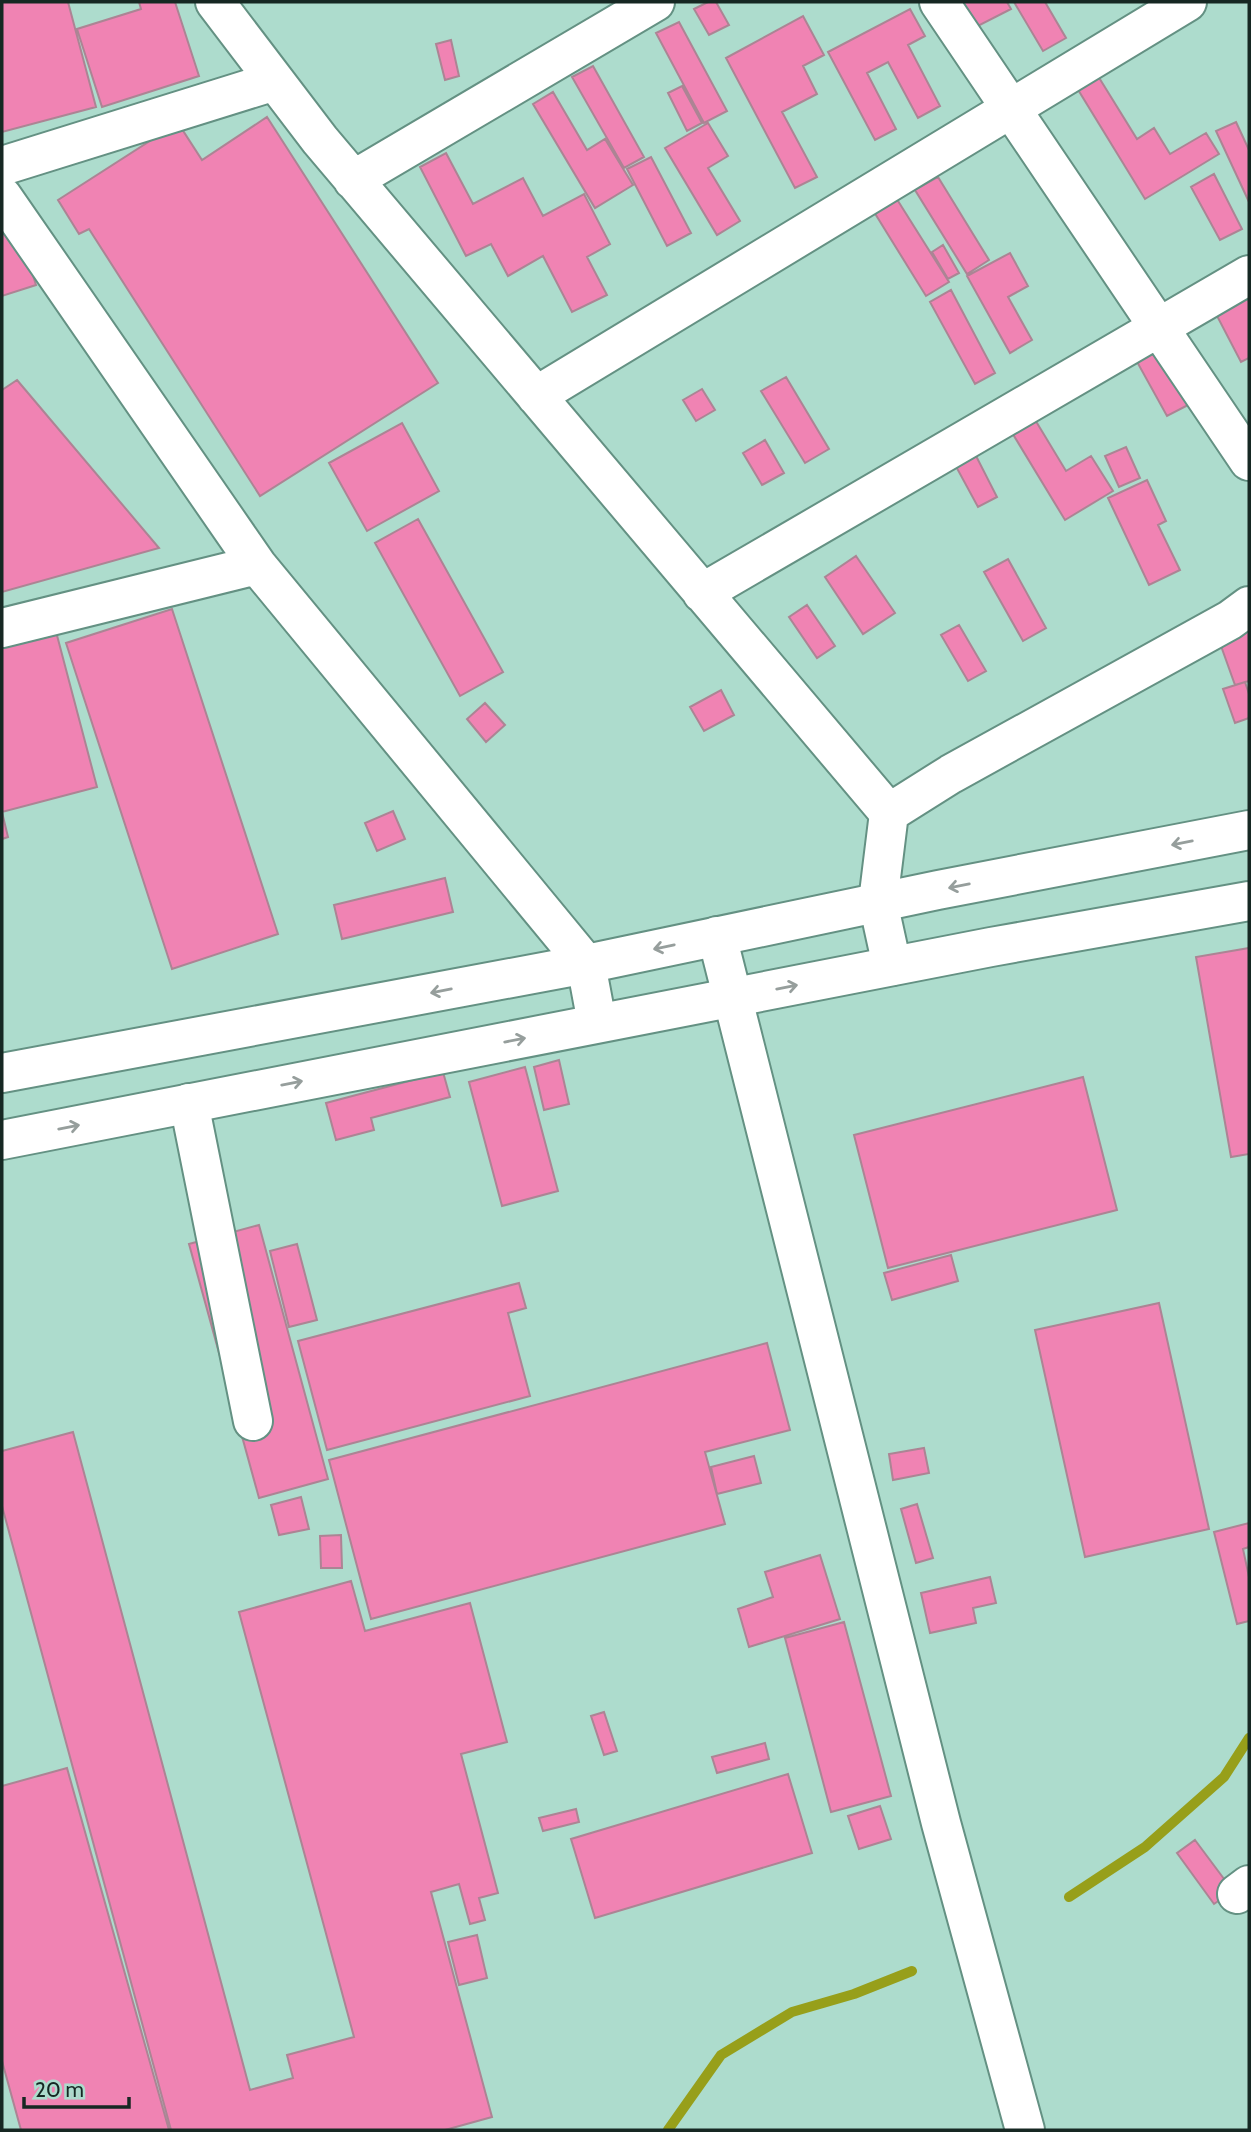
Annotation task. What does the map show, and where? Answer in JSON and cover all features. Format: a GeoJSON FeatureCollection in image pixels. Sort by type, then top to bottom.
{"type":"FeatureCollection","features":[{"type":"Feature","properties":{"kind":"street"},"geometry":{"type":"LineString","coordinates":[[215,2],[353,180],[889,813],[878,902],[892,966]]}},
{"type":"Feature","properties":{"kind":"street"},"geometry":{"type":"LineString","coordinates":[[353,180],[655,2]]}},
{"type":"Feature","properties":{"kind":"street"},"geometry":{"type":"LineString","coordinates":[[939,2],[1249,461]]}},
{"type":"Feature","properties":{"kind":"street"},"geometry":{"type":"LineString","coordinates":[[536,396],[1187,2]]}},
{"type":"Feature","properties":{"kind":"street"},"geometry":{"type":"LineString","coordinates":[[2,166],[275,80]]}},
{"type":"Feature","properties":{"kind":"street"},"geometry":{"type":"LineString","coordinates":[[2,196],[257,565],[586,964],[597,1023]]}},
{"type":"Feature","properties":{"kind":"street"},"geometry":{"type":"LineString","coordinates":[[702,593],[1249,275]]}},
{"type":"Feature","properties":{"kind":"street"},"geometry":{"type":"LineString","coordinates":[[2,628],[257,565]]}},
{"type":"Feature","properties":{"kind":"street"},"geometry":{"type":"LineString","coordinates":[[889,813],[951,774],[1230,620],[1249,606]]}},
{"type":"Feature","properties":{"kind":"street"},"geometry":{"type":"LineString","coordinates":[[2,1073],[586,964],[878,902],[1249,830]]}},
{"type":"Feature","properties":{"kind":"street"},"geometry":{"type":"LineString","coordinates":[[2,1140],[892,966],[1249,901]]}},
{"type":"Feature","properties":{"kind":"street"},"geometry":{"type":"LineString","coordinates":[[717,936],[941,1823],[1025,2130]]}},
{"type":"Feature","properties":{"kind":"street"},"geometry":{"type":"LineString","coordinates":[[189,1103],[253,1421]]}},
{"type":"Feature","properties":{"kind":"building"},"geometry":{"type":"Polygon","coordinates":[[[2,2],[68,2],[96,107],[2,132],[2,2]]]}},
{"type":"Feature","properties":{"kind":"building"},"geometry":{"type":"Polygon","coordinates":[[[139,2],[175,2],[199,76],[102,107],[77,29],[141,9],[139,2]]]}},
{"type":"Feature","properties":{"kind":"building"},"geometry":{"type":"Polygon","coordinates":[[[708,2],[716,2],[729,25],[709,35],[694,9],[708,2]]]}},
{"type":"Feature","properties":{"kind":"building"},"geometry":{"type":"Polygon","coordinates":[[[958,2],[1007,2],[1011,9],[972,29],[958,2]]]}},
{"type":"Feature","properties":{"kind":"building"},"geometry":{"type":"Polygon","coordinates":[[[1014,2],[1045,2],[1066,38],[1043,51],[1014,2]]]}},
{"type":"Feature","properties":{"kind":"building"},"geometry":{"type":"Polygon","coordinates":[[[910,9],[925,36],[908,45],[940,106],[918,118],[888,62],[867,73],[896,129],[875,140],[828,52],[910,9]]]}},
{"type":"Feature","properties":{"kind":"building"},"geometry":{"type":"Polygon","coordinates":[[[803,16],[824,55],[803,66],[817,94],[782,112],[817,177],[795,188],[726,58],[803,16]]]}},
{"type":"Feature","properties":{"kind":"building"},"geometry":{"type":"Polygon","coordinates":[[[679,22],[727,111],[704,123],[656,33],[679,22]]]}},
{"type":"Feature","properties":{"kind":"building"},"geometry":{"type":"Polygon","coordinates":[[[451,40],[459,76],[445,80],[436,44],[451,40]]]}},
{"type":"Feature","properties":{"kind":"building"},"geometry":{"type":"Polygon","coordinates":[[[593,66],[644,157],[624,168],[572,77],[593,66]]]}},
{"type":"Feature","properties":{"kind":"building"},"geometry":{"type":"Polygon","coordinates":[[[1098,76],[1137,139],[1154,128],[1170,154],[1206,133],[1219,154],[1145,199],[1077,88],[1098,76]]]}},
{"type":"Feature","properties":{"kind":"building"},"geometry":{"type":"Polygon","coordinates":[[[682,86],[702,123],[687,131],[668,93],[682,86]]]}},
{"type":"Feature","properties":{"kind":"building"},"geometry":{"type":"Polygon","coordinates":[[[553,92],[587,150],[605,139],[633,185],[595,208],[533,104],[553,92]]]}},
{"type":"Feature","properties":{"kind":"building"},"geometry":{"type":"Polygon","coordinates":[[[267,117],[438,383],[260,496],[89,229],[79,234],[58,200],[178,123],[202,160],[267,117]]]}},
{"type":"Feature","properties":{"kind":"building"},"geometry":{"type":"Polygon","coordinates":[[[1236,122],[1249,150],[1249,202],[1216,131],[1236,122]]]}},
{"type":"Feature","properties":{"kind":"building"},"geometry":{"type":"Polygon","coordinates":[[[708,123],[728,156],[708,168],[740,221],[717,235],[665,148],[708,123]]]}},
{"type":"Feature","properties":{"kind":"building"},"geometry":{"type":"Polygon","coordinates":[[[446,153],[473,204],[523,178],[543,216],[584,194],[610,244],[587,257],[607,295],[572,312],[543,256],[508,276],[491,244],[466,256],[420,167],[446,153]]]}},
{"type":"Feature","properties":{"kind":"building"},"geometry":{"type":"Polygon","coordinates":[[[651,157],[691,233],[667,246],[627,169],[651,157]]]}},
{"type":"Feature","properties":{"kind":"building"},"geometry":{"type":"Polygon","coordinates":[[[1214,174],[1242,229],[1220,240],[1191,187],[1214,174]]]}},
{"type":"Feature","properties":{"kind":"building"},"geometry":{"type":"Polygon","coordinates":[[[938,177],[989,260],[967,274],[915,190],[938,177]]]}},
{"type":"Feature","properties":{"kind":"building"},"geometry":{"type":"Polygon","coordinates":[[[893,193],[949,282],[926,296],[871,207],[893,193]]]}},
{"type":"Feature","properties":{"kind":"building"},"geometry":{"type":"Polygon","coordinates":[[[11,205],[36,285],[2,296],[2,208],[11,205]]]}},
{"type":"Feature","properties":{"kind":"building"},"geometry":{"type":"Polygon","coordinates":[[[943,245],[959,273],[948,279],[932,252],[943,245]]]}},
{"type":"Feature","properties":{"kind":"building"},"geometry":{"type":"Polygon","coordinates":[[[1010,253],[1028,286],[1008,297],[1032,340],[1010,353],[967,276],[1010,253]]]}},
{"type":"Feature","properties":{"kind":"building"},"geometry":{"type":"Polygon","coordinates":[[[951,290],[995,373],[975,384],[930,302],[951,290]]]}},
{"type":"Feature","properties":{"kind":"building"},"geometry":{"type":"Polygon","coordinates":[[[1247,298],[1249,358],[1241,362],[1216,314],[1247,298]]]}},
{"type":"Feature","properties":{"kind":"building"},"geometry":{"type":"Polygon","coordinates":[[[1159,348],[1190,404],[1167,416],[1136,360],[1159,348]]]}},
{"type":"Feature","properties":{"kind":"building"},"geometry":{"type":"Polygon","coordinates":[[[786,377],[829,449],[805,463],[761,391],[786,377]]]}},
{"type":"Feature","properties":{"kind":"building"},"geometry":{"type":"Polygon","coordinates":[[[17,380],[159,548],[2,592],[2,390],[17,380]]]}},
{"type":"Feature","properties":{"kind":"building"},"geometry":{"type":"Polygon","coordinates":[[[702,389],[715,410],[696,421],[683,400],[702,389]]]}},
{"type":"Feature","properties":{"kind":"building"},"geometry":{"type":"Polygon","coordinates":[[[1034,418],[1066,471],[1091,456],[1113,491],[1065,520],[1011,431],[1034,418]]]}},
{"type":"Feature","properties":{"kind":"building"},"geometry":{"type":"Polygon","coordinates":[[[402,423],[439,491],[367,531],[329,463],[402,423]]]}},
{"type":"Feature","properties":{"kind":"building"},"geometry":{"type":"Polygon","coordinates":[[[765,440],[784,473],[762,485],[743,453],[765,440]]]}},
{"type":"Feature","properties":{"kind":"building"},"geometry":{"type":"Polygon","coordinates":[[[1126,447],[1140,478],[1119,487],[1105,456],[1126,447]]]}},
{"type":"Feature","properties":{"kind":"building"},"geometry":{"type":"Polygon","coordinates":[[[973,450],[997,497],[978,507],[953,461],[973,450]]]}},
{"type":"Feature","properties":{"kind":"building"},"geometry":{"type":"Polygon","coordinates":[[[1147,480],[1166,521],[1158,525],[1180,570],[1149,585],[1108,498],[1147,480]]]}},
{"type":"Feature","properties":{"kind":"building"},"geometry":{"type":"Polygon","coordinates":[[[418,519],[503,672],[460,696],[375,543],[418,519]]]}},
{"type":"Feature","properties":{"kind":"building"},"geometry":{"type":"Polygon","coordinates":[[[856,556],[895,613],[863,634],[825,577],[856,556]]]}},
{"type":"Feature","properties":{"kind":"building"},"geometry":{"type":"Polygon","coordinates":[[[1008,559],[1046,628],[1023,641],[984,572],[1008,559]]]}},
{"type":"Feature","properties":{"kind":"building"},"geometry":{"type":"Polygon","coordinates":[[[807,605],[835,646],[817,658],[789,617],[807,605]]]}},
{"type":"Feature","properties":{"kind":"building"},"geometry":{"type":"Polygon","coordinates":[[[172,609],[278,934],[172,969],[66,643],[172,609]]]}},
{"type":"Feature","properties":{"kind":"building"},"geometry":{"type":"Polygon","coordinates":[[[1211,618],[1249,629],[1249,681],[1235,685],[1211,618]]]}},
{"type":"Feature","properties":{"kind":"building"},"geometry":{"type":"Polygon","coordinates":[[[54,624],[97,787],[2,812],[2,638],[54,624]]]}},
{"type":"Feature","properties":{"kind":"building"},"geometry":{"type":"Polygon","coordinates":[[[959,625],[986,671],[968,681],[941,635],[959,625]]]}},
{"type":"Feature","properties":{"kind":"building"},"geometry":{"type":"Polygon","coordinates":[[[1245,682],[1249,694],[1249,718],[1235,723],[1223,689],[1245,682]]]}},
{"type":"Feature","properties":{"kind":"building"},"geometry":{"type":"Polygon","coordinates":[[[721,690],[734,715],[704,731],[690,707],[721,690]]]}},
{"type":"Feature","properties":{"kind":"building"},"geometry":{"type":"Polygon","coordinates":[[[485,703],[505,725],[486,742],[467,719],[485,703]]]}},
{"type":"Feature","properties":{"kind":"building"},"geometry":{"type":"Polygon","coordinates":[[[393,811],[405,839],[377,851],[365,823],[393,811]]]}},
{"type":"Feature","properties":{"kind":"building"},"geometry":{"type":"Polygon","coordinates":[[[2,812],[8,837],[2,839],[2,812]]]}},
{"type":"Feature","properties":{"kind":"building"},"geometry":{"type":"Polygon","coordinates":[[[445,878],[453,912],[342,939],[334,905],[445,878]]]}},
{"type":"Feature","properties":{"kind":"building"},"geometry":{"type":"Polygon","coordinates":[[[1249,948],[1249,1154],[1231,1157],[1196,957],[1249,948]]]}},
{"type":"Feature","properties":{"kind":"building"},"geometry":{"type":"Polygon","coordinates":[[[559,1060],[569,1104],[544,1110],[534,1067],[559,1060]]]}},
{"type":"Feature","properties":{"kind":"building"},"geometry":{"type":"Polygon","coordinates":[[[525,1067],[558,1191],[502,1206],[469,1082],[525,1067]]]}},
{"type":"Feature","properties":{"kind":"building"},"geometry":{"type":"Polygon","coordinates":[[[443,1072],[450,1097],[371,1118],[374,1130],[336,1140],[326,1103],[443,1072]]]}},
{"type":"Feature","properties":{"kind":"building"},"geometry":{"type":"Polygon","coordinates":[[[1083,1077],[1117,1210],[888,1268],[854,1135],[1083,1077]]]}},
{"type":"Feature","properties":{"kind":"building"},"geometry":{"type":"Polygon","coordinates":[[[259,1225],[328,1479],[259,1498],[189,1244],[259,1225]]]}},
{"type":"Feature","properties":{"kind":"building"},"geometry":{"type":"Polygon","coordinates":[[[297,1244],[317,1320],[289,1327],[270,1251],[297,1244]]]}},
{"type":"Feature","properties":{"kind":"building"},"geometry":{"type":"Polygon","coordinates":[[[951,1255],[958,1281],[892,1300],[884,1273],[951,1255]]]}},
{"type":"Feature","properties":{"kind":"building"},"geometry":{"type":"Polygon","coordinates":[[[519,1283],[526,1308],[508,1313],[530,1396],[327,1450],[298,1341],[519,1283]]]}},
{"type":"Feature","properties":{"kind":"building"},"geometry":{"type":"Polygon","coordinates":[[[1159,1303],[1209,1529],[1085,1557],[1035,1330],[1159,1303]]]}},
{"type":"Feature","properties":{"kind":"building"},"geometry":{"type":"Polygon","coordinates":[[[767,1343],[790,1430],[705,1452],[725,1524],[371,1619],[329,1460],[767,1343]]]}},
{"type":"Feature","properties":{"kind":"building"},"geometry":{"type":"Polygon","coordinates":[[[73,1432],[250,2090],[293,2078],[287,2055],[354,2037],[239,1612],[351,1581],[365,1631],[470,1603],[507,1742],[461,1754],[498,1893],[479,1898],[485,1920],[470,1924],[459,1884],[431,1892],[492,2117],[445,2130],[171,2130],[2,1506],[2,1451],[73,1432]]]}},
{"type":"Feature","properties":{"kind":"building"},"geometry":{"type":"Polygon","coordinates":[[[924,1448],[929,1473],[893,1480],[889,1454],[924,1448]]]}},
{"type":"Feature","properties":{"kind":"building"},"geometry":{"type":"Polygon","coordinates":[[[754,1456],[761,1483],[717,1494],[711,1467],[754,1456]]]}},
{"type":"Feature","properties":{"kind":"building"},"geometry":{"type":"Polygon","coordinates":[[[301,1497],[309,1529],[279,1535],[271,1505],[301,1497]]]}},
{"type":"Feature","properties":{"kind":"building"},"geometry":{"type":"Polygon","coordinates":[[[917,1504],[933,1558],[916,1563],[901,1509],[917,1504]]]}},
{"type":"Feature","properties":{"kind":"building"},"geometry":{"type":"Polygon","coordinates":[[[1249,1523],[1249,1547],[1243,1549],[1249,1577],[1249,1621],[1237,1624],[1214,1532],[1249,1523]]]}},
{"type":"Feature","properties":{"kind":"building"},"geometry":{"type":"Polygon","coordinates":[[[341,1535],[342,1568],[321,1568],[320,1536],[341,1535]]]}},
{"type":"Feature","properties":{"kind":"building"},"geometry":{"type":"Polygon","coordinates":[[[820,1555],[840,1619],[749,1647],[738,1609],[773,1597],[765,1572],[820,1555]]]}},
{"type":"Feature","properties":{"kind":"building"},"geometry":{"type":"Polygon","coordinates":[[[990,1577],[996,1603],[973,1608],[976,1623],[930,1633],[921,1593],[990,1577]]]}},
{"type":"Feature","properties":{"kind":"building"},"geometry":{"type":"Polygon","coordinates":[[[844,1622],[891,1796],[831,1812],[785,1638],[844,1622]]]}},
{"type":"Feature","properties":{"kind":"building"},"geometry":{"type":"Polygon","coordinates":[[[604,1712],[617,1751],[604,1755],[591,1716],[604,1712]]]}},
{"type":"Feature","properties":{"kind":"building"},"geometry":{"type":"Polygon","coordinates":[[[765,1743],[769,1759],[717,1773],[712,1757],[765,1743]]]}},
{"type":"Feature","properties":{"kind":"building"},"geometry":{"type":"Polygon","coordinates":[[[67,1768],[169,2130],[21,2130],[2,2061],[2,1786],[67,1768]]]}},
{"type":"Feature","properties":{"kind":"building"},"geometry":{"type":"Polygon","coordinates":[[[788,1774],[812,1853],[595,1918],[571,1839],[788,1774]]]}},
{"type":"Feature","properties":{"kind":"building"},"geometry":{"type":"Polygon","coordinates":[[[880,1806],[891,1839],[859,1849],[848,1816],[880,1806]]]}},
{"type":"Feature","properties":{"kind":"building"},"geometry":{"type":"Polygon","coordinates":[[[576,1809],[579,1822],[543,1831],[539,1818],[576,1809]]]}},
{"type":"Feature","properties":{"kind":"building"},"geometry":{"type":"Polygon","coordinates":[[[1195,1840],[1233,1891],[1214,1904],[1177,1853],[1195,1840]]]}},
{"type":"Feature","properties":{"kind":"building"},"geometry":{"type":"Polygon","coordinates":[[[477,1935],[487,1978],[459,1985],[448,1942],[477,1935]]]}},
{"type":"Feature","properties":{"kind":"waterway"},"geometry":{"type":"LineString","coordinates":[[1069,1897],[1145,1847],[1224,1777],[1249,1738]]}},
{"type":"Feature","properties":{"kind":"waterway"},"geometry":{"type":"LineString","coordinates":[[668,2130],[721,2055],[792,2012],[854,1994],[912,1971]]}}]}
